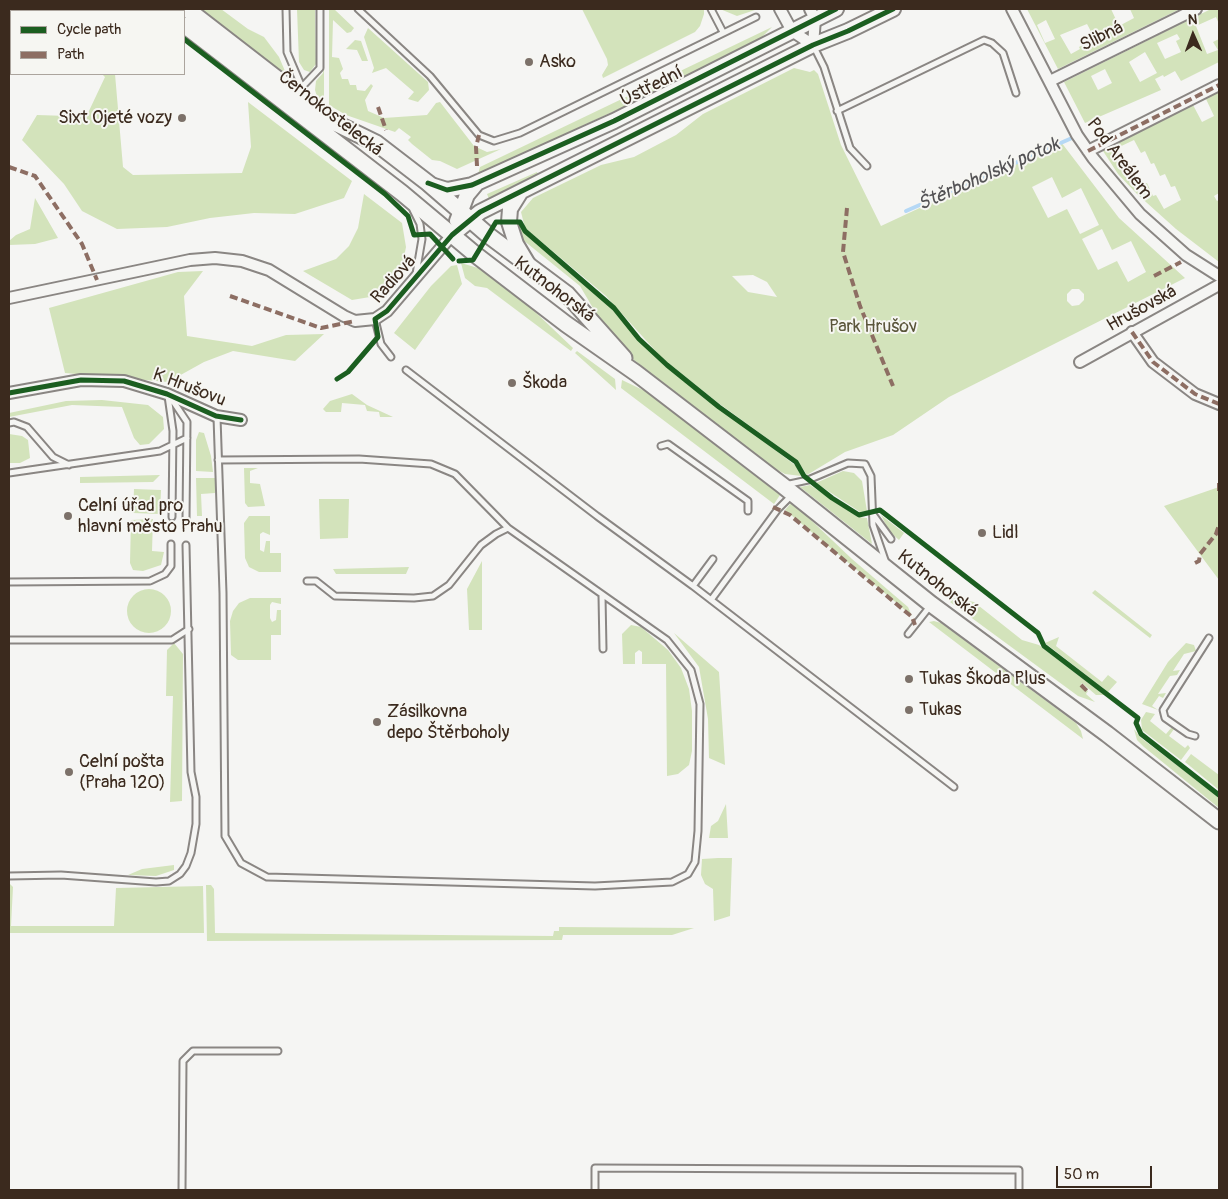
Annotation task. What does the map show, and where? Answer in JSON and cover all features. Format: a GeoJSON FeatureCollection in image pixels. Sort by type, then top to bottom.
{"type":"FeatureCollection","features":[{"type":"Feature","properties":{"kind":"main road","name":"Černokostelecká"},"geometry":{"type":"LineString","coordinates":[[187,9],[338,126],[376,143],[428,183],[465,215]]}},
{"type":"Feature","properties":{"kind":"main road","name":"Černokostelecká"},"geometry":{"type":"LineString","coordinates":[[185,26],[402,193],[452,235]]}},
{"type":"Feature","properties":{"kind":"main road","name":"Kutnohorská"},"geometry":{"type":"LineString","coordinates":[[465,215],[568,294],[636,373]]}},
{"type":"Feature","properties":{"kind":"main road","name":"Kutnohorská"},"geometry":{"type":"LineString","coordinates":[[452,235],[566,324],[636,373],[788,490],[931,604],[1107,734],[1219,820]]}},
{"type":"Feature","properties":{"kind":"street"},"geometry":{"type":"LineString","coordinates":[[780,9],[792,31],[813,45]]}},
{"type":"Feature","properties":{"kind":"street","name":"Ústřední"},"geometry":{"type":"LineString","coordinates":[[836,9],[812,14],[792,31],[614,121],[478,183],[467,195],[465,215],[523,190],[813,45],[848,31],[893,9]]}},
{"type":"Feature","properties":{"kind":"street","name":"Pod Areálem"},"geometry":{"type":"LineString","coordinates":[[1012,9],[1088,152],[1140,214],[1186,255],[1219,276]]}},
{"type":"Feature","properties":{"kind":"street","name":"Slibná"},"geometry":{"type":"LineString","coordinates":[[1050,81],[1196,9]]}},
{"type":"Feature","properties":{"kind":"street"},"geometry":{"type":"LineString","coordinates":[[812,14],[813,45]]}},
{"type":"Feature","properties":{"kind":"street"},"geometry":{"type":"LineString","coordinates":[[1088,152],[1219,85]]}},
{"type":"Feature","properties":{"kind":"street"},"geometry":{"type":"LineString","coordinates":[[428,183],[436,187],[452,190],[478,183]]}},
{"type":"Feature","properties":{"kind":"street"},"geometry":{"type":"LineString","coordinates":[[523,190],[513,202],[510,222],[516,244],[528,264]]}},
{"type":"Feature","properties":{"kind":"street"},"geometry":{"type":"LineString","coordinates":[[452,235],[465,215]]}},
{"type":"Feature","properties":{"kind":"street","name":"Radiová"},"geometry":{"type":"LineString","coordinates":[[9,298],[190,260],[215,258],[242,261],[269,270],[355,321],[375,319],[387,311],[452,235]]}},
{"type":"Feature","properties":{"kind":"street","name":"Hrušovská"},"geometry":{"type":"LineString","coordinates":[[1080,362],[1219,285]]}},
{"type":"Feature","properties":{"kind":"street"},"geometry":{"type":"LineString","coordinates":[[1132,332],[1153,362],[1195,394],[1219,404]]}},
{"type":"Feature","properties":{"kind":"street","name":"K Hrušovu"},"geometry":{"type":"LineString","coordinates":[[9,394],[64,382],[96,380],[136,383],[167,394],[216,416],[241,420]]}},
{"type":"Feature","properties":{"kind":"lane"},"geometry":{"type":"LineString","coordinates":[[286,9],[287,52],[301,88],[314,107]]}},
{"type":"Feature","properties":{"kind":"lane"},"geometry":{"type":"LineString","coordinates":[[301,88],[320,68],[320,9]]}},
{"type":"Feature","properties":{"kind":"lane"},"geometry":{"type":"LineString","coordinates":[[358,9],[430,76],[479,135],[494,141],[520,133],[756,16]]}},
{"type":"Feature","properties":{"kind":"lane"},"geometry":{"type":"LineString","coordinates":[[711,9],[723,32]]}},
{"type":"Feature","properties":{"kind":"lane"},"geometry":{"type":"LineString","coordinates":[[837,111],[984,40],[992,43],[1003,53],[1016,93]]}},
{"type":"Feature","properties":{"kind":"lane"},"geometry":{"type":"LineString","coordinates":[[813,45],[824,68],[850,148],[867,166]]}},
{"type":"Feature","properties":{"kind":"lane"},"geometry":{"type":"LineString","coordinates":[[402,193],[414,211],[421,230],[421,253],[414,280]]}},
{"type":"Feature","properties":{"kind":"lane"},"geometry":{"type":"LineString","coordinates":[[375,319],[381,344],[391,357]]}},
{"type":"Feature","properties":{"kind":"lane"},"geometry":{"type":"LineString","coordinates":[[406,370],[589,510],[693,586],[954,787]]}},
{"type":"Feature","properties":{"kind":"lane"},"geometry":{"type":"LineString","coordinates":[[167,394],[187,422],[186,518]]}},
{"type":"Feature","properties":{"kind":"lane"},"geometry":{"type":"LineString","coordinates":[[167,394],[172,420],[172,518]]}},
{"type":"Feature","properties":{"kind":"lane"},"geometry":{"type":"LineString","coordinates":[[216,416],[222,593],[225,836],[240,863],[267,877],[595,886],[672,882],[688,874],[695,862],[700,704],[691,670],[667,640],[508,528],[455,474],[431,464],[359,459],[218,460]]}},
{"type":"Feature","properties":{"kind":"lane"},"geometry":{"type":"LineString","coordinates":[[9,423],[14,422],[27,426],[53,457],[70,465]]}},
{"type":"Feature","properties":{"kind":"lane"},"geometry":{"type":"LineString","coordinates":[[9,473],[160,451],[187,438]]}},
{"type":"Feature","properties":{"kind":"lane"},"geometry":{"type":"LineString","coordinates":[[661,446],[668,444],[748,501],[748,511]]}},
{"type":"Feature","properties":{"kind":"lane"},"geometry":{"type":"LineString","coordinates":[[711,600],[778,509],[788,490],[848,462],[866,464],[871,476],[872,513],[876,538],[891,572]]}},
{"type":"Feature","properties":{"kind":"lane"},"geometry":{"type":"LineString","coordinates":[[872,513],[891,539]]}},
{"type":"Feature","properties":{"kind":"lane"},"geometry":{"type":"LineString","coordinates":[[307,581],[316,581],[335,596],[414,598],[433,596],[449,585],[481,545],[508,528]]}},
{"type":"Feature","properties":{"kind":"lane"},"geometry":{"type":"LineString","coordinates":[[9,582],[150,580],[165,574],[171,566],[171,544]]}},
{"type":"Feature","properties":{"kind":"lane"},"geometry":{"type":"LineString","coordinates":[[9,876],[61,875],[156,882],[169,881],[180,874],[192,853],[196,824],[196,797],[191,772],[186,545]]}},
{"type":"Feature","properties":{"kind":"lane"},"geometry":{"type":"LineString","coordinates":[[693,586],[713,559]]}},
{"type":"Feature","properties":{"kind":"lane"},"geometry":{"type":"LineString","coordinates":[[602,596],[603,649]]}},
{"type":"Feature","properties":{"kind":"lane"},"geometry":{"type":"LineString","coordinates":[[908,634],[931,604]]}},
{"type":"Feature","properties":{"kind":"lane"},"geometry":{"type":"LineString","coordinates":[[9,640],[172,640],[188,629]]}},
{"type":"Feature","properties":{"kind":"lane"},"geometry":{"type":"LineString","coordinates":[[1195,736],[1188,734],[1165,718],[1163,710],[1209,638]]}},
{"type":"Feature","properties":{"kind":"lane"},"geometry":{"type":"LineString","coordinates":[[182,1190],[183,1061],[193,1051],[278,1051]]}},
{"type":"Feature","properties":{"kind":"lane"},"geometry":{"type":"LineString","coordinates":[[595,1190],[595,1168],[1019,1170],[1018,1190]]}},
{"type":"Feature","properties":{"kind":"green space"},"geometry":{"type":"Polygon","coordinates":[[[198,9],[221,9],[248,29],[264,37],[279,57],[285,71],[279,72],[198,9]]]}},
{"type":"Feature","properties":{"kind":"green space"},"geometry":{"type":"Polygon","coordinates":[[[297,9],[315,9],[316,64],[310,72],[304,70],[299,62],[297,9]]]}},
{"type":"Feature","properties":{"kind":"green space"},"geometry":{"type":"Polygon","coordinates":[[[329,9],[334,9],[354,28],[351,32],[347,33],[333,20],[332,57],[339,58],[343,69],[340,73],[342,79],[348,79],[350,85],[356,85],[357,90],[365,91],[371,84],[373,86],[365,100],[368,111],[384,118],[427,115],[436,103],[440,102],[474,146],[487,152],[501,149],[457,169],[440,161],[432,160],[412,144],[408,140],[411,137],[399,128],[395,132],[346,115],[329,105],[329,9]]]}},
{"type":"Feature","properties":{"kind":"green space"},"geometry":{"type":"Polygon","coordinates":[[[582,9],[704,9],[704,14],[700,26],[695,32],[603,78],[602,75],[608,65],[607,59],[582,9]]]}},
{"type":"Feature","properties":{"kind":"green space"},"geometry":{"type":"Polygon","coordinates":[[[720,9],[758,9],[737,16],[720,9]]]}},
{"type":"Feature","properties":{"kind":"green space"},"geometry":{"type":"Polygon","coordinates":[[[1027,9],[1111,9],[1119,26],[1134,18],[1130,9],[1180,9],[1058,69],[1027,9]],[[1046,20],[1037,25],[1045,43],[1055,39],[1046,20]],[[1087,24],[1060,35],[1071,54],[1080,49],[1079,47],[1095,39],[1087,24]]]}},
{"type":"Feature","properties":{"kind":"green space"},"geometry":{"type":"Polygon","coordinates":[[[1211,9],[1219,9],[1219,24],[1216,17],[1196,26],[1207,54],[1218,50],[1213,42],[1219,39],[1219,62],[1181,81],[1175,71],[1164,77],[1163,75],[1155,79],[1161,90],[1085,123],[1064,82],[1211,9]],[[1177,34],[1157,43],[1165,59],[1181,52],[1176,41],[1180,39],[1177,34]],[[1145,52],[1129,62],[1140,82],[1157,73],[1145,52]],[[1105,69],[1091,76],[1098,90],[1112,83],[1105,69]]]}},
{"type":"Feature","properties":{"kind":"green space"},"geometry":{"type":"Polygon","coordinates":[[[772,27],[761,38],[649,95],[478,174],[480,167],[772,27]]]}},
{"type":"Feature","properties":{"kind":"green space"},"geometry":{"type":"Polygon","coordinates":[[[368,28],[428,82],[429,90],[418,102],[408,99],[414,92],[386,68],[372,73],[374,68],[364,37],[368,28]]]}},
{"type":"Feature","properties":{"kind":"green space"},"geometry":{"type":"Polygon","coordinates":[[[355,40],[361,41],[368,61],[362,61],[357,50],[346,49],[355,40]]]}},
{"type":"Feature","properties":{"kind":"green space"},"geometry":{"type":"Polygon","coordinates":[[[324,65],[324,106],[317,97],[315,90],[316,81],[323,73],[324,65]]]}},
{"type":"Feature","properties":{"kind":"green space","name":"Park Hrušov"},"geometry":{"type":"Polygon","coordinates":[[[794,68],[810,72],[814,70],[818,74],[841,145],[881,226],[1061,142],[1119,218],[1185,278],[949,397],[893,435],[845,452],[807,475],[797,460],[717,402],[661,357],[606,296],[525,228],[521,212],[533,198],[601,165],[634,157],[676,135],[703,114],[794,68]],[[1052,177],[1032,187],[1048,218],[1067,209],[1080,234],[1099,225],[1081,188],[1062,198],[1052,177]],[[1102,229],[1082,239],[1098,270],[1117,261],[1128,282],[1146,272],[1131,241],[1112,250],[1102,229]],[[753,275],[732,276],[748,292],[777,297],[767,282],[753,275]],[[1072,289],[1067,294],[1067,301],[1072,306],[1079,305],[1084,300],[1084,294],[1079,289],[1072,289]]]}},
{"type":"Feature","properties":{"kind":"green space"},"geometry":{"type":"Polygon","coordinates":[[[103,75],[115,75],[123,167],[133,175],[242,173],[251,147],[248,102],[352,181],[344,198],[295,214],[254,213],[210,218],[167,227],[117,229],[82,211],[64,184],[22,140],[37,115],[68,116],[88,113],[105,77],[103,75]]]}},
{"type":"Feature","properties":{"kind":"green space"},"geometry":{"type":"Polygon","coordinates":[[[1219,91],[1219,193],[1214,196],[1217,201],[1219,200],[1219,262],[1176,229],[1137,194],[1118,174],[1103,151],[1219,91]],[[1206,99],[1193,105],[1202,122],[1214,116],[1206,99]],[[1134,140],[1115,149],[1119,158],[1125,161],[1142,185],[1147,183],[1153,196],[1156,195],[1164,209],[1181,200],[1175,186],[1171,187],[1165,174],[1160,176],[1154,163],[1151,164],[1145,151],[1141,153],[1134,140]]]}},
{"type":"Feature","properties":{"kind":"green space"},"geometry":{"type":"Polygon","coordinates":[[[537,172],[538,174],[489,199],[487,194],[537,172]]]}},
{"type":"Feature","properties":{"kind":"green space"},"geometry":{"type":"Polygon","coordinates":[[[364,194],[402,223],[406,247],[403,262],[385,291],[370,297],[352,300],[303,271],[336,259],[349,246],[358,228],[364,194]]]}},
{"type":"Feature","properties":{"kind":"green space"},"geometry":{"type":"Polygon","coordinates":[[[35,198],[58,238],[35,244],[9,245],[9,241],[16,235],[30,229],[35,198]]]}},
{"type":"Feature","properties":{"kind":"green space"},"geometry":{"type":"Polygon","coordinates":[[[516,225],[519,225],[608,305],[656,358],[796,466],[801,476],[785,474],[774,468],[625,353],[600,320],[580,286],[523,240],[516,225]]]}},
{"type":"Feature","properties":{"kind":"green space"},"geometry":{"type":"Polygon","coordinates":[[[461,263],[478,268],[530,307],[573,348],[571,351],[487,288],[475,286],[465,278],[461,263]]]}},
{"type":"Feature","properties":{"kind":"green space"},"geometry":{"type":"Polygon","coordinates":[[[457,265],[462,284],[415,350],[394,333],[431,286],[451,266],[457,265]]]}},
{"type":"Feature","properties":{"kind":"green space"},"geometry":{"type":"Polygon","coordinates":[[[203,271],[184,296],[187,336],[252,346],[286,335],[324,334],[295,361],[233,351],[204,362],[168,382],[65,373],[49,308],[178,272],[203,271]]]}},
{"type":"Feature","properties":{"kind":"green space"},"geometry":{"type":"Polygon","coordinates":[[[577,351],[615,379],[616,390],[575,353],[577,351]]]}},
{"type":"Feature","properties":{"kind":"green space"},"geometry":{"type":"Polygon","coordinates":[[[622,380],[645,391],[780,495],[774,504],[621,388],[622,380]]]}},
{"type":"Feature","properties":{"kind":"green space"},"geometry":{"type":"Polygon","coordinates":[[[352,394],[367,405],[393,417],[380,417],[379,412],[367,411],[365,405],[342,403],[341,412],[326,412],[323,409],[330,401],[352,394]]]}},
{"type":"Feature","properties":{"kind":"green space"},"geometry":{"type":"Polygon","coordinates":[[[102,400],[148,405],[163,417],[164,429],[149,444],[140,445],[134,438],[122,407],[72,405],[9,417],[9,413],[66,401],[102,400]]]}},
{"type":"Feature","properties":{"kind":"green space"},"geometry":{"type":"Polygon","coordinates":[[[199,432],[204,433],[211,456],[213,472],[196,471],[196,440],[199,432]]]}},
{"type":"Feature","properties":{"kind":"green space"},"geometry":{"type":"Polygon","coordinates":[[[9,434],[22,436],[28,440],[30,458],[20,463],[9,463],[9,434]]]}},
{"type":"Feature","properties":{"kind":"green space"},"geometry":{"type":"Polygon","coordinates":[[[244,468],[258,468],[250,471],[250,483],[260,484],[265,506],[248,507],[245,503],[244,468]]]}},
{"type":"Feature","properties":{"kind":"green space"},"geometry":{"type":"Polygon","coordinates":[[[843,471],[854,473],[862,481],[867,511],[860,512],[816,483],[843,471]]]}},
{"type":"Feature","properties":{"kind":"green space"},"geometry":{"type":"Polygon","coordinates":[[[160,475],[153,482],[80,483],[80,477],[160,475]]]}},
{"type":"Feature","properties":{"kind":"green space"},"geometry":{"type":"Polygon","coordinates":[[[196,478],[215,478],[215,493],[201,494],[202,516],[197,516],[196,478]]]}},
{"type":"Feature","properties":{"kind":"green space"},"geometry":{"type":"Polygon","coordinates":[[[810,485],[858,517],[867,518],[872,544],[800,487],[810,485]]]}},
{"type":"Feature","properties":{"kind":"green space"},"geometry":{"type":"Polygon","coordinates":[[[1219,487],[1219,580],[1164,506],[1219,487]]]}},
{"type":"Feature","properties":{"kind":"green space"},"geometry":{"type":"Polygon","coordinates":[[[134,489],[161,490],[160,514],[133,513],[134,489]]]}},
{"type":"Feature","properties":{"kind":"green space"},"geometry":{"type":"Polygon","coordinates":[[[319,499],[349,499],[348,538],[320,539],[319,499]]]}},
{"type":"Feature","properties":{"kind":"green space"},"geometry":{"type":"Polygon","coordinates":[[[792,502],[852,559],[908,607],[912,616],[785,510],[792,502]]]}},
{"type":"Feature","properties":{"kind":"green space"},"geometry":{"type":"Polygon","coordinates":[[[881,515],[904,533],[899,540],[889,531],[881,515]]]}},
{"type":"Feature","properties":{"kind":"green space"},"geometry":{"type":"Polygon","coordinates":[[[249,516],[270,516],[270,535],[263,532],[260,534],[260,550],[264,552],[266,541],[270,541],[270,553],[281,553],[281,572],[259,572],[249,567],[245,558],[244,523],[249,516]]]}},
{"type":"Feature","properties":{"kind":"green space"},"geometry":{"type":"Polygon","coordinates":[[[153,519],[152,551],[164,552],[161,565],[143,571],[133,570],[130,563],[131,520],[153,519]]]}},
{"type":"Feature","properties":{"kind":"green space"},"geometry":{"type":"Polygon","coordinates":[[[482,561],[482,630],[469,630],[467,589],[482,561]]]}},
{"type":"Feature","properties":{"kind":"green space"},"geometry":{"type":"Polygon","coordinates":[[[409,567],[406,574],[336,574],[333,569],[409,567]]]}},
{"type":"Feature","properties":{"kind":"green space"},"geometry":{"type":"Polygon","coordinates":[[[149,589],[161,593],[167,599],[171,611],[167,623],[161,629],[149,633],[137,629],[131,623],[127,611],[131,599],[137,593],[149,589]]]}},
{"type":"Feature","properties":{"kind":"green space"},"geometry":{"type":"Polygon","coordinates":[[[1095,590],[1152,635],[1150,638],[1092,593],[1095,590]]]}},
{"type":"Feature","properties":{"kind":"green space"},"geometry":{"type":"Polygon","coordinates":[[[250,598],[281,598],[281,604],[272,602],[270,605],[270,618],[272,622],[276,620],[277,610],[281,610],[281,635],[271,635],[271,660],[238,660],[231,655],[230,621],[233,611],[239,603],[250,598]]]}},
{"type":"Feature","properties":{"kind":"green space"},"geometry":{"type":"Polygon","coordinates":[[[954,598],[974,602],[1022,640],[1039,645],[1104,695],[1096,695],[1082,683],[1081,685],[1088,691],[1086,694],[1095,702],[1078,696],[950,602],[954,598]]]}},
{"type":"Feature","properties":{"kind":"green space"},"geometry":{"type":"Polygon","coordinates":[[[929,622],[941,623],[1076,723],[1083,739],[929,622]]]}},
{"type":"Feature","properties":{"kind":"green space"},"geometry":{"type":"Polygon","coordinates":[[[631,625],[641,627],[668,650],[681,668],[689,689],[692,711],[692,751],[689,765],[678,774],[667,776],[666,664],[642,664],[642,652],[639,650],[635,653],[635,664],[623,664],[622,634],[631,625]]]}},
{"type":"Feature","properties":{"kind":"green space"},"geometry":{"type":"Polygon","coordinates":[[[674,633],[719,672],[725,765],[709,758],[708,719],[699,667],[674,633]]]}},
{"type":"Feature","properties":{"kind":"green space"},"geometry":{"type":"Polygon","coordinates":[[[1059,637],[1056,646],[1102,682],[1108,675],[1117,682],[1108,692],[1045,643],[1059,637]]]}},
{"type":"Feature","properties":{"kind":"green space"},"geometry":{"type":"Polygon","coordinates":[[[174,643],[183,654],[182,801],[170,802],[173,696],[166,696],[167,650],[174,643]]]}},
{"type":"Feature","properties":{"kind":"green space"},"geometry":{"type":"Polygon","coordinates":[[[1186,643],[1194,645],[1196,651],[1184,654],[1173,671],[1180,670],[1177,675],[1170,676],[1158,694],[1166,693],[1163,698],[1159,696],[1152,706],[1158,710],[1142,704],[1168,662],[1186,643]]]}},
{"type":"Feature","properties":{"kind":"green space"},"geometry":{"type":"Polygon","coordinates":[[[1146,712],[1155,714],[1150,721],[1166,734],[1172,727],[1174,729],[1169,736],[1185,748],[1188,745],[1190,748],[1181,760],[1142,730],[1141,720],[1146,712]]]}},
{"type":"Feature","properties":{"kind":"green space"},"geometry":{"type":"Polygon","coordinates":[[[1134,729],[1141,738],[1219,797],[1219,808],[1144,747],[1137,740],[1134,729]]]}},
{"type":"Feature","properties":{"kind":"green space"},"geometry":{"type":"Polygon","coordinates":[[[1191,754],[1219,775],[1219,790],[1185,762],[1191,754]]]}},
{"type":"Feature","properties":{"kind":"green space"},"geometry":{"type":"Polygon","coordinates":[[[726,804],[728,838],[709,838],[711,826],[718,821],[726,804]]]}},
{"type":"Feature","properties":{"kind":"green space"},"geometry":{"type":"Polygon","coordinates":[[[732,858],[730,916],[714,921],[713,889],[705,884],[701,875],[702,859],[732,858]]]}},
{"type":"Feature","properties":{"kind":"green space"},"geometry":{"type":"Polygon","coordinates":[[[174,865],[174,870],[156,876],[128,875],[142,869],[174,865]]]}},
{"type":"Feature","properties":{"kind":"green space"},"geometry":{"type":"Polygon","coordinates":[[[9,883],[13,887],[11,926],[114,926],[116,888],[203,886],[204,933],[9,933],[9,883]]]}},
{"type":"Feature","properties":{"kind":"green space"},"geometry":{"type":"Polygon","coordinates":[[[206,885],[211,885],[214,889],[215,933],[553,936],[554,931],[559,931],[559,927],[694,928],[672,935],[563,935],[562,940],[207,941],[206,885]]]}},
{"type":"Feature","properties":{"kind":"waterway","name":"Štěrboholský potok"},"geometry":{"type":"LineString","coordinates":[[906,211],[1072,138]]}},
{"type":"Feature","properties":{"kind":"marked path"},"geometry":{"type":"LineString","coordinates":[[1088,151],[1219,85]]}},
{"type":"Feature","properties":{"kind":"marked path"},"geometry":{"type":"LineString","coordinates":[[378,107],[386,130]]}},
{"type":"Feature","properties":{"kind":"marked path"},"geometry":{"type":"LineString","coordinates":[[477,166],[476,147],[479,135]]}},
{"type":"Feature","properties":{"kind":"marked path"},"geometry":{"type":"LineString","coordinates":[[9,167],[35,176],[82,244],[97,280]]}},
{"type":"Feature","properties":{"kind":"marked path"},"geometry":{"type":"LineString","coordinates":[[847,208],[843,252],[860,306],[893,386]]}},
{"type":"Feature","properties":{"kind":"marked path"},"geometry":{"type":"LineString","coordinates":[[1154,276],[1181,262]]}},
{"type":"Feature","properties":{"kind":"marked path"},"geometry":{"type":"LineString","coordinates":[[230,296],[321,328],[355,321]]}},
{"type":"Feature","properties":{"kind":"marked path"},"geometry":{"type":"LineString","coordinates":[[1132,332],[1153,362],[1195,394],[1219,404]]}},
{"type":"Feature","properties":{"kind":"marked path"},"geometry":{"type":"LineString","coordinates":[[1219,483],[1219,491]]}},
{"type":"Feature","properties":{"kind":"marked path"},"geometry":{"type":"LineString","coordinates":[[773,507],[790,515],[912,617],[915,625]]}},
{"type":"Feature","properties":{"kind":"marked path"},"geometry":{"type":"LineString","coordinates":[[1195,563],[1199,561],[1200,554],[1216,534],[1219,525]]}},
{"type":"Feature","properties":{"kind":"marked path"},"geometry":{"type":"LineString","coordinates":[[1081,685],[1088,692]]}},
{"type":"Feature","properties":{"kind":"cycle path"},"geometry":{"type":"LineString","coordinates":[[428,183],[447,190],[472,185],[614,121],[836,9]]}},
{"type":"Feature","properties":{"kind":"cycle path"},"geometry":{"type":"LineString","coordinates":[[337,379],[348,372],[378,337],[375,319],[387,311],[452,235],[480,212],[813,45],[848,31],[893,9]]}},
{"type":"Feature","properties":{"kind":"cycle path"},"geometry":{"type":"LineString","coordinates":[[185,40],[385,194],[408,216],[414,235],[430,234],[453,259]]}},
{"type":"Feature","properties":{"kind":"cycle path"},"geometry":{"type":"LineString","coordinates":[[459,261],[473,260],[496,222],[520,222],[525,231],[614,308],[639,339],[667,365],[719,407],[796,462],[804,476],[832,498],[859,515],[880,510],[1038,633],[1044,646],[1138,718],[1136,723],[1141,734],[1219,795]]}},
{"type":"Feature","properties":{"kind":"cycle path"},"geometry":{"type":"LineString","coordinates":[[9,393],[81,380],[124,381],[167,394],[216,416],[241,420]]}},
{"type":"Feature","properties":{"kind":"place","name":"Asko"},"geometry":{"type":"Point","coordinates":[529,62]}},
{"type":"Feature","properties":{"kind":"place","name":"Sixt Ojeté vozy"},"geometry":{"type":"Point","coordinates":[182,118]}},
{"type":"Feature","properties":{"kind":"place","name":"Škoda"},"geometry":{"type":"Point","coordinates":[512,383]}},
{"type":"Feature","properties":{"kind":"place","name":"Celní úřad pro hlavní město Prahu"},"geometry":{"type":"Point","coordinates":[68,516]}},
{"type":"Feature","properties":{"kind":"place","name":"Lidl"},"geometry":{"type":"Point","coordinates":[982,533]}},
{"type":"Feature","properties":{"kind":"place","name":"Tukas Škoda Plus"},"geometry":{"type":"Point","coordinates":[909,679]}},
{"type":"Feature","properties":{"kind":"place","name":"Tukas"},"geometry":{"type":"Point","coordinates":[909,710]}},
{"type":"Feature","properties":{"kind":"place","name":"Zásilkovna depo Štěrboholy"},"geometry":{"type":"Point","coordinates":[377,722]}},
{"type":"Feature","properties":{"kind":"place","name":"Celní pošta (Praha 120)"},"geometry":{"type":"Point","coordinates":[69,772]}}]}
